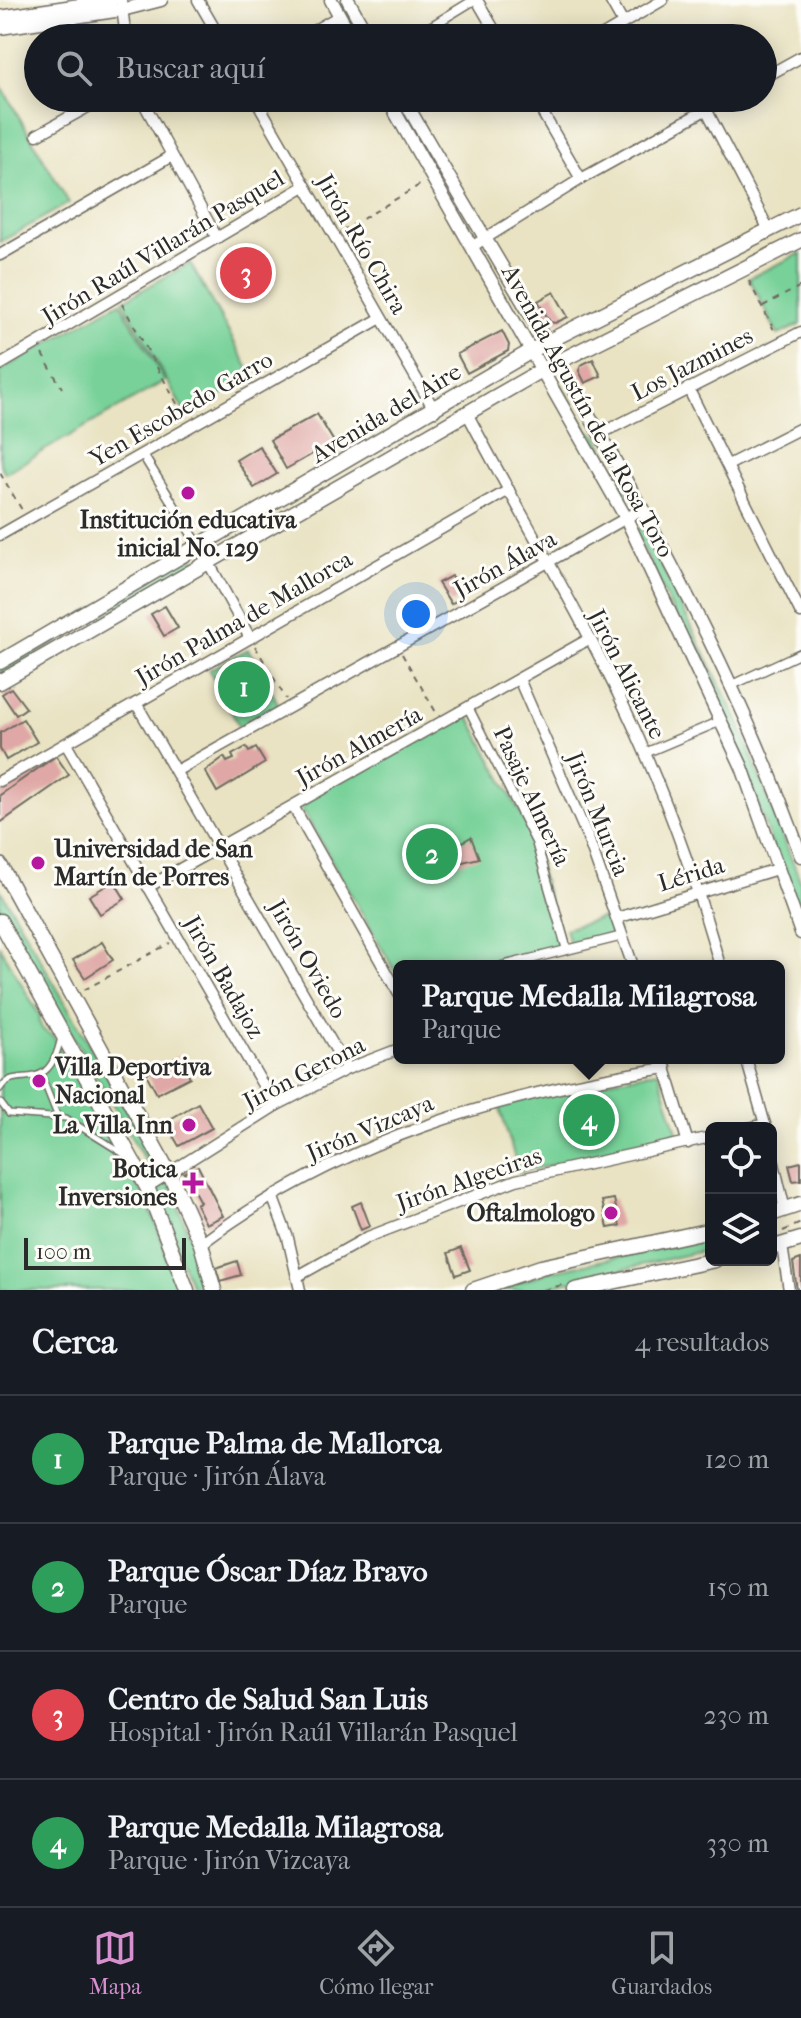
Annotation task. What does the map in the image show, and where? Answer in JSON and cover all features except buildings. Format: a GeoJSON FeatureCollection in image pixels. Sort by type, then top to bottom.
{"type":"FeatureCollection","features":[{"type":"Feature","properties":{"kind":"main road","name":"Avenida del Aire"},"geometry":{"type":"LineString","coordinates":[[0,662],[435,411],[545,343],[801,214]]}},
{"type":"Feature","properties":{"kind":"main road"},"geometry":{"type":"LineString","coordinates":[[772,228],[776,240],[786,247]]}},
{"type":"Feature","properties":{"kind":"main road","name":"Avenida del Aire"},"geometry":{"type":"LineString","coordinates":[[0,682],[557,362],[801,240]]}},
{"type":"Feature","properties":{"kind":"main road"},"geometry":{"type":"LineString","coordinates":[[0,865],[169,1173],[201,1244],[214,1290]]}},
{"type":"Feature","properties":{"kind":"main road"},"geometry":{"type":"LineString","coordinates":[[0,921],[147,1187],[187,1290]]}},
{"type":"Feature","properties":{"kind":"main road"},"geometry":{"type":"LineString","coordinates":[[778,1212],[801,1204]]}},
{"type":"Feature","properties":{"kind":"main road"},"geometry":{"type":"LineString","coordinates":[[473,1290],[541,1267],[705,1231]]}},
{"type":"Feature","properties":{"kind":"main road"},"geometry":{"type":"LineString","coordinates":[[777,1242],[801,1239]]}},
{"type":"Feature","properties":{"kind":"main road"},"geometry":{"type":"LineString","coordinates":[[575,1290],[705,1262]]}},
{"type":"Feature","properties":{"kind":"street"},"geometry":{"type":"LineString","coordinates":[[0,17],[161,0]]}},
{"type":"Feature","properties":{"kind":"street"},"geometry":{"type":"LineString","coordinates":[[198,0],[212,24]]}},
{"type":"Feature","properties":{"kind":"street"},"geometry":{"type":"LineString","coordinates":[[331,0],[344,24]]}},
{"type":"Feature","properties":{"kind":"street"},"geometry":{"type":"LineString","coordinates":[[348,0],[361,24]]}},
{"type":"Feature","properties":{"kind":"street"},"geometry":{"type":"LineString","coordinates":[[435,24],[475,0],[490,24]]}},
{"type":"Feature","properties":{"kind":"street"},"geometry":{"type":"LineString","coordinates":[[610,0],[623,23],[663,0]]}},
{"type":"Feature","properties":{"kind":"street"},"geometry":{"type":"LineString","coordinates":[[0,28],[119,3]]}},
{"type":"Feature","properties":{"kind":"street"},"geometry":{"type":"LineString","coordinates":[[119,3],[123,24]]}},
{"type":"Feature","properties":{"kind":"street"},"geometry":{"type":"LineString","coordinates":[[323,24],[339,15]]}},
{"type":"Feature","properties":{"kind":"street"},"geometry":{"type":"LineString","coordinates":[[777,70],[801,57]]}},
{"type":"Feature","properties":{"kind":"street"},"geometry":{"type":"LineString","coordinates":[[37,135],[79,112]]}},
{"type":"Feature","properties":{"kind":"street"},"geometry":{"type":"LineString","coordinates":[[148,112],[217,238]]}},
{"type":"Feature","properties":{"kind":"street","name":"Jirón Río Chira"},"geometry":{"type":"LineString","coordinates":[[263,112],[435,411]]}},
{"type":"Feature","properties":{"kind":"street","name":"Avenida Agustín de la Rosa Toro"},"geometry":{"type":"LineString","coordinates":[[395,112],[433,177],[602,433],[644,508],[768,762],[801,856]]}},
{"type":"Feature","properties":{"kind":"street","name":"Avenida Agustín de la Rosa Toro"},"geometry":{"type":"LineString","coordinates":[[410,112],[531,352],[536,374],[626,518],[742,767],[801,933]]}},
{"type":"Feature","properties":{"kind":"street"},"geometry":{"type":"LineString","coordinates":[[542,112],[581,179]]}},
{"type":"Feature","properties":{"kind":"street"},"geometry":{"type":"LineString","coordinates":[[478,243],[581,179],[701,112]]}},
{"type":"Feature","properties":{"kind":"street"},"geometry":{"type":"LineString","coordinates":[[708,112],[772,228]]}},
{"type":"Feature","properties":{"kind":"street"},"geometry":{"type":"LineString","coordinates":[[0,255],[170,157]]}},
{"type":"Feature","properties":{"kind":"street","name":"Jirón Raúl Villarán Pasquel"},"geometry":{"type":"LineString","coordinates":[[0,365],[305,186]]}},
{"type":"Feature","properties":{"kind":"street","name":"Yen Escobedo Garro"},"geometry":{"type":"LineString","coordinates":[[0,535],[381,318]]}},
{"type":"Feature","properties":{"kind":"street","name":"Los Jazmines"},"geometry":{"type":"LineString","coordinates":[[602,433],[801,332]]}},
{"type":"Feature","properties":{"kind":"street"},"geometry":{"type":"LineString","coordinates":[[688,388],[801,613]]}},
{"type":"Feature","properties":{"kind":"street","name":"Jirón Alicante"},"geometry":{"type":"LineString","coordinates":[[467,413],[589,639],[645,753],[699,893],[718,960]]}},
{"type":"Feature","properties":{"kind":"street"},"geometry":{"type":"LineString","coordinates":[[728,465],[801,428]]}},
{"type":"Feature","properties":{"kind":"street"},"geometry":{"type":"LineString","coordinates":[[143,455],[210,564],[250,638]]}},
{"type":"Feature","properties":{"kind":"street","name":"Jirón Palma de Mallorca"},"geometry":{"type":"LineString","coordinates":[[0,781],[509,490]]}},
{"type":"Feature","properties":{"kind":"street","name":"Jirón Álava"},"geometry":{"type":"LineString","coordinates":[[176,771],[644,508]]}},
{"type":"Feature","properties":{"kind":"street","name":"Jirón Almería"},"geometry":{"type":"LineString","coordinates":[[148,887],[589,639]]}},
{"type":"Feature","properties":{"kind":"street"},"geometry":{"type":"LineString","coordinates":[[732,685],[801,653]]}},
{"type":"Feature","properties":{"kind":"street","name":"Jirón Murcia"},"geometry":{"type":"LineString","coordinates":[[519,679],[559,767],[631,960]]}},
{"type":"Feature","properties":{"kind":"street","name":"Jirón Oviedo"},"geometry":{"type":"LineString","coordinates":[[136,703],[347,1069]]}},
{"type":"Feature","properties":{"kind":"street","name":"Pasaje Almería"},"geometry":{"type":"LineString","coordinates":[[468,707],[536,842],[567,950]]}},
{"type":"Feature","properties":{"kind":"street"},"geometry":{"type":"LineString","coordinates":[[645,753],[721,721]]}},
{"type":"Feature","properties":{"kind":"street","name":"Jirón Badajoz"},"geometry":{"type":"LineString","coordinates":[[66,744],[275,1106]]}},
{"type":"Feature","properties":{"kind":"street"},"geometry":{"type":"LineString","coordinates":[[293,806],[393,981]]}},
{"type":"Feature","properties":{"kind":"street","name":"Lérida"},"geometry":{"type":"LineString","coordinates":[[617,918],[777,869]]}},
{"type":"Feature","properties":{"kind":"street"},"geometry":{"type":"LineString","coordinates":[[526,960],[623,936]]}},
{"type":"Feature","properties":{"kind":"street","name":"Jirón Gerona"},"geometry":{"type":"LineString","coordinates":[[147,1187],[275,1106],[347,1069],[393,1051]]}},
{"type":"Feature","properties":{"kind":"street","name":"Jirón Vizcaya"},"geometry":{"type":"LineString","coordinates":[[201,1244],[319,1170],[453,1115],[520,1095],[660,1064]]}},
{"type":"Feature","properties":{"kind":"street"},"geometry":{"type":"LineString","coordinates":[[664,1064],[688,1143]]}},
{"type":"Feature","properties":{"kind":"street"},"geometry":{"type":"LineString","coordinates":[[748,1064],[765,1122]]}},
{"type":"Feature","properties":{"kind":"street","name":"Jirón Algeciras"},"geometry":{"type":"LineString","coordinates":[[298,1276],[368,1237],[516,1180],[705,1139]]}},
{"type":"Feature","properties":{"kind":"street"},"geometry":{"type":"LineString","coordinates":[[273,1198],[300,1290]]}},
{"type":"Feature","properties":{"kind":"street"},"geometry":{"type":"LineString","coordinates":[[777,1242],[789,1290]]}},
{"type":"Feature","properties":{"kind":"lane"},"geometry":{"type":"LineString","coordinates":[[0,1089],[9,1079],[41,1075],[58,1054],[62,1032]]}},
{"type":"Feature","properties":{"kind":"lane"},"geometry":{"type":"LineString","coordinates":[[41,1075],[57,1115]]}},
{"type":"Feature","properties":{"kind":"lane"},"geometry":{"type":"LineString","coordinates":[[0,1102],[9,1114],[57,1115],[88,1129],[133,1162]]}},
{"type":"Feature","properties":{"kind":"path"},"geometry":{"type":"LineString","coordinates":[[334,236],[433,177]]}},
{"type":"Feature","properties":{"kind":"path"},"geometry":{"type":"LineString","coordinates":[[743,269],[781,342]]}},
{"type":"Feature","properties":{"kind":"path"},"geometry":{"type":"LineString","coordinates":[[762,306],[801,286]]}},
{"type":"Feature","properties":{"kind":"path"},"geometry":{"type":"LineString","coordinates":[[118,296],[190,427]]}},
{"type":"Feature","properties":{"kind":"path"},"geometry":{"type":"LineString","coordinates":[[36,345],[62,388]]}},
{"type":"Feature","properties":{"kind":"path"},"geometry":{"type":"LineString","coordinates":[[0,473],[28,519]]}},
{"type":"Feature","properties":{"kind":"path"},"geometry":{"type":"LineString","coordinates":[[250,638],[289,706]]}},
{"type":"Feature","properties":{"kind":"path"},"geometry":{"type":"LineString","coordinates":[[397,646],[442,722]]}},
{"type":"Feature","properties":{"kind":"path"},"geometry":{"type":"LineString","coordinates":[[74,995],[178,938]]}},
{"type":"Feature","properties":{"kind":"path"},"geometry":{"type":"LineString","coordinates":[[777,1242],[801,1223]]}},
{"type":"Feature","properties":{"kind":"green space"},"geometry":{"type":"Polygon","coordinates":[[[0,84],[69,203],[0,242],[0,84]]]}},
{"type":"Feature","properties":{"kind":"green space"},"geometry":{"type":"Polygon","coordinates":[[[801,253],[801,324],[778,335],[749,278],[801,253]]]}},
{"type":"Feature","properties":{"kind":"green space"},"geometry":{"type":"Polygon","coordinates":[[[190,263],[253,376],[186,415],[123,301],[190,263]]]}},
{"type":"Feature","properties":{"kind":"green space"},"geometry":{"type":"Polygon","coordinates":[[[120,302],[165,381],[5,473],[0,464],[0,371],[120,302]]]}},
{"type":"Feature","properties":{"kind":"green space"},"geometry":{"type":"Polygon","coordinates":[[[558,380],[588,430],[597,436],[629,495],[620,500],[554,382],[558,380]]]}},
{"type":"Feature","properties":{"kind":"green space"},"geometry":{"type":"Polygon","coordinates":[[[642,527],[738,721],[801,883],[801,927],[739,752],[635,531],[642,527]]]}},
{"type":"Feature","properties":{"kind":"green space"},"geometry":{"type":"Polygon","coordinates":[[[190,553],[196,562],[0,676],[0,663],[190,553]]]}},
{"type":"Feature","properties":{"kind":"green space"},"geometry":{"type":"Polygon","coordinates":[[[248,649],[279,705],[239,726],[209,670],[248,649]]]}},
{"type":"Feature","properties":{"kind":"green space"},"geometry":{"type":"Polygon","coordinates":[[[465,709],[527,826],[563,948],[513,960],[393,960],[393,968],[298,802],[465,709]]]}},
{"type":"Feature","properties":{"kind":"green space"},"geometry":{"type":"Polygon","coordinates":[[[0,889],[155,1159],[147,1164],[0,909],[0,889]]]}},
{"type":"Feature","properties":{"kind":"green space"},"geometry":{"type":"Polygon","coordinates":[[[612,915],[618,932],[570,946],[565,929],[612,915]]]}},
{"type":"Feature","properties":{"kind":"green space","name":"Villa Deportiva Nacional"},"geometry":{"type":"Polygon","coordinates":[[[0,947],[40,1016],[41,1026],[53,1036],[122,1163],[141,1191],[156,1224],[177,1290],[0,1290],[0,947]]]}},
{"type":"Feature","properties":{"kind":"green space"},"geometry":{"type":"Polygon","coordinates":[[[658,1071],[679,1138],[519,1172],[498,1102],[658,1071]]]}},
{"type":"Feature","properties":{"kind":"green space"},"geometry":{"type":"Polygon","coordinates":[[[168,1179],[210,1290],[193,1290],[152,1188],[168,1179]]]}},
{"type":"Feature","properties":{"kind":"green space"},"geometry":{"type":"Polygon","coordinates":[[[705,1238],[705,1250],[534,1290],[497,1290],[548,1272],[705,1238]]]}},
{"type":"Feature","properties":{"kind":"place","name":"Centro de Salud San Luis"},"geometry":{"type":"Point","coordinates":[246,273]}},
{"type":"Feature","properties":{"kind":"place","name":"Institución educativa inicial No. 129"},"geometry":{"type":"Point","coordinates":[188,493]}},
{"type":"Feature","properties":{"kind":"place","name":"Parque Palma de Mallorca"},"geometry":{"type":"Point","coordinates":[244,687]}},
{"type":"Feature","properties":{"kind":"place","name":"Parque Óscar Díaz Bravo"},"geometry":{"type":"Point","coordinates":[432,854]}},
{"type":"Feature","properties":{"kind":"place","name":"Universidad de San Martín de Porres"},"geometry":{"type":"Point","coordinates":[38,863]}},
{"type":"Feature","properties":{"kind":"place","name":"Villa Deportiva Nacional"},"geometry":{"type":"Point","coordinates":[39,1081]}},
{"type":"Feature","properties":{"kind":"place","name":"Parque Medalla Milagrosa"},"geometry":{"type":"Point","coordinates":[589,1120]}},
{"type":"Feature","properties":{"kind":"place","name":"La Villa Inn"},"geometry":{"type":"Point","coordinates":[189,1125]}},
{"type":"Feature","properties":{"kind":"place","name":"Botica Inversiones"},"geometry":{"type":"Point","coordinates":[193,1183]}},
{"type":"Feature","properties":{"kind":"place","name":"Oftalmologo"},"geometry":{"type":"Point","coordinates":[611,1213]}}]}
